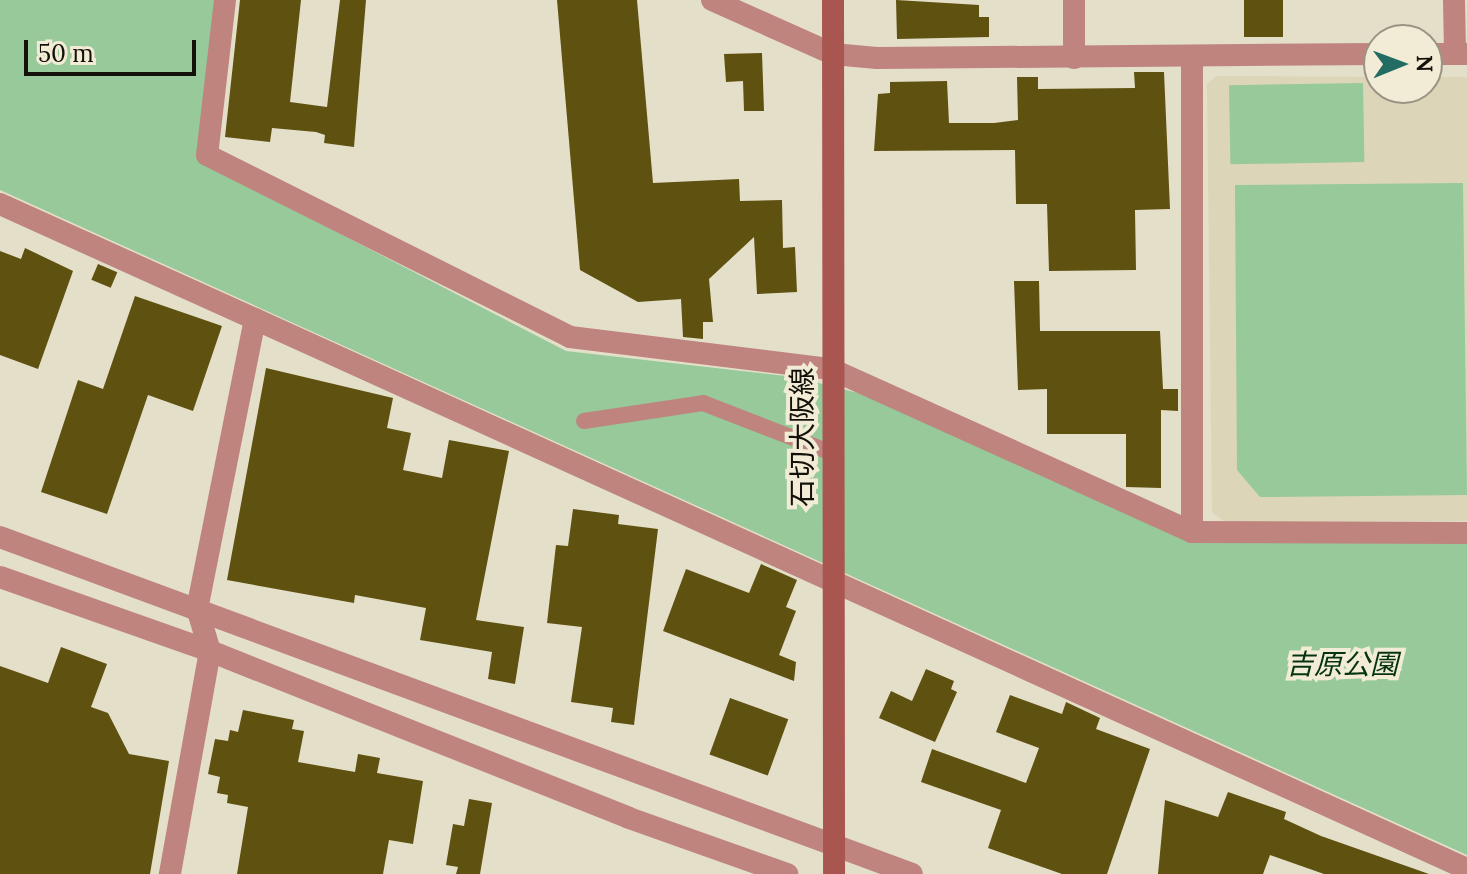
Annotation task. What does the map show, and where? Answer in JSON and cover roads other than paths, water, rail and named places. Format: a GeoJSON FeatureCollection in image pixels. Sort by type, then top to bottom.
{"type":"FeatureCollection","features":[{"type":"Feature","properties":{"kind":"main road","name":"石切大阪線"},"geometry":{"type":"LineString","coordinates":[[833,0],[831,369],[834,874]]}},
{"type":"Feature","properties":{"kind":"street"},"geometry":{"type":"LineString","coordinates":[[225,0],[207,155],[570,337],[831,369],[1192,532],[1467,533]]}},
{"type":"Feature","properties":{"kind":"street"},"geometry":{"type":"LineString","coordinates":[[712,0],[833,54],[1074,58],[1363,54]]}},
{"type":"Feature","properties":{"kind":"street"},"geometry":{"type":"LineString","coordinates":[[1074,0],[1074,58]]}},
{"type":"Feature","properties":{"kind":"street"},"geometry":{"type":"LineString","coordinates":[[1454,0],[1461,54]]}},
{"type":"Feature","properties":{"kind":"street"},"geometry":{"type":"LineString","coordinates":[[1192,56],[1192,532]]}},
{"type":"Feature","properties":{"kind":"street"},"geometry":{"type":"LineString","coordinates":[[0,204],[1467,869]]}},
{"type":"Feature","properties":{"kind":"street"},"geometry":{"type":"LineString","coordinates":[[170,874],[210,651],[197,608],[255,319]]}},
{"type":"Feature","properties":{"kind":"street"},"geometry":{"type":"LineString","coordinates":[[584,421],[703,403],[832,453]]}},
{"type":"Feature","properties":{"kind":"street"},"geometry":{"type":"LineString","coordinates":[[0,537],[912,874]]}},
{"type":"Feature","properties":{"kind":"street"},"geometry":{"type":"LineString","coordinates":[[0,577],[210,651],[629,818],[787,874]]}},
{"type":"Feature","properties":{"kind":"park label","name":"吉原公園"},"geometry":{"type":"Point","coordinates":[1342,664]}}]}
